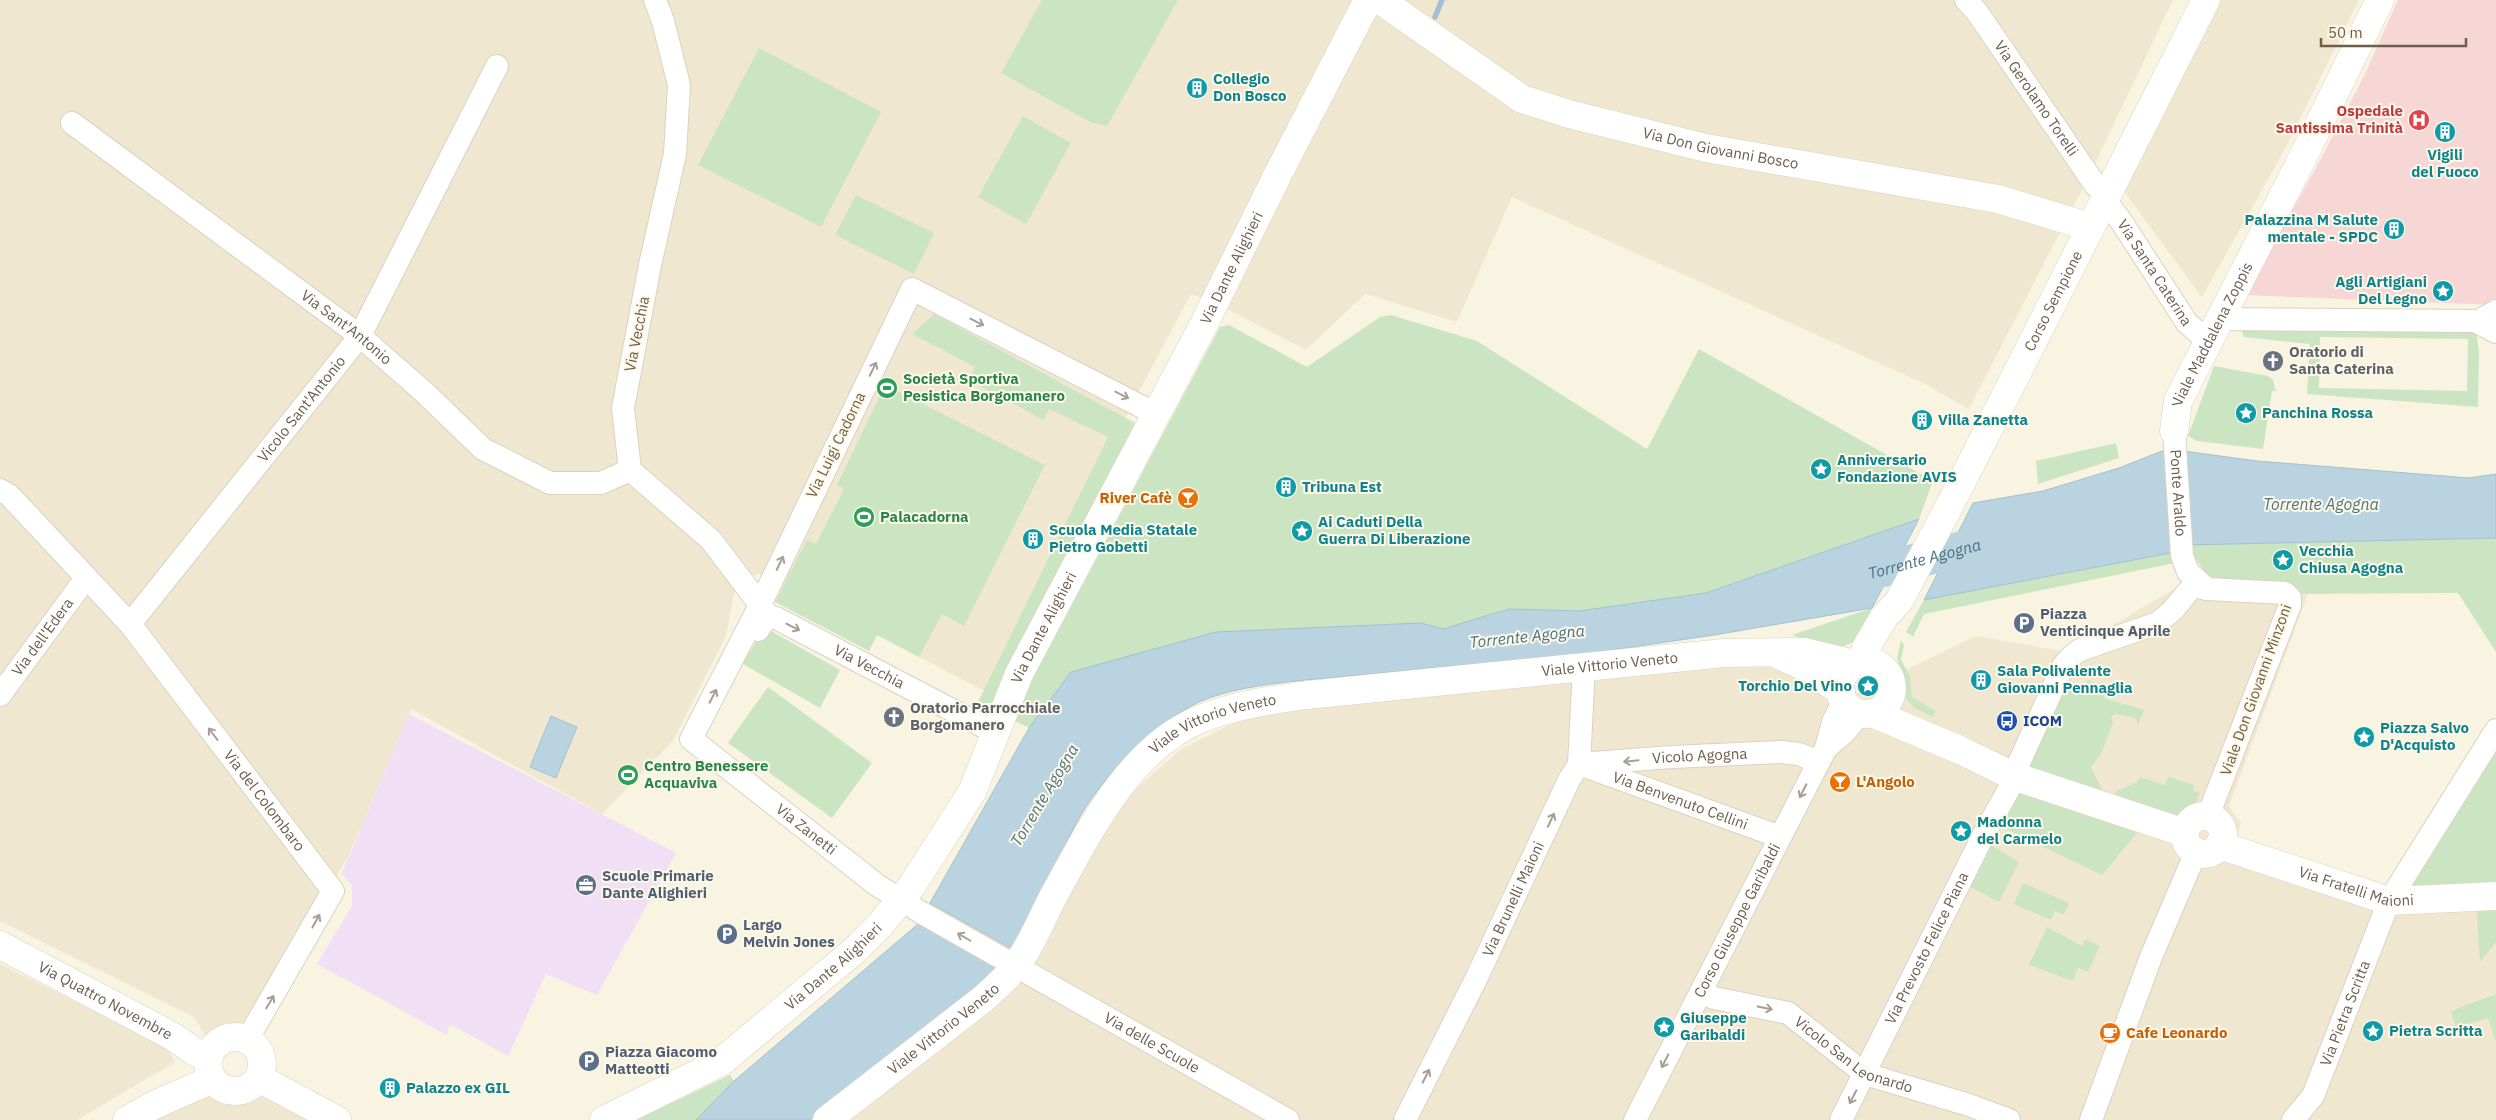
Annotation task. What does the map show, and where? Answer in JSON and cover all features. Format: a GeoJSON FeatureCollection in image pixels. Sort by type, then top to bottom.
{"type":"FeatureCollection","features":[{"type":"Feature","properties":{"kind":"street","name":"Via Vecchia"},"geometry":{"type":"LineString","coordinates":[[655,0],[663,22],[679,85],[675,154],[650,266],[623,408],[630,470],[711,540],[764,611],[994,732]]}},
{"type":"Feature","properties":{"kind":"street","name":"Via Dante Alighieri"},"geometry":{"type":"LineString","coordinates":[[607,1119],[721,1062],[854,952],[880,925],[912,907],[972,792],[994,732],[1019,674],[1205,322],[1279,172],[1368,0]]}},
{"type":"Feature","properties":{"kind":"street","name":"Via Don Giovanni Bosco"},"geometry":{"type":"LineString","coordinates":[[1380,0],[1522,99],[1569,114],[1706,148],[1998,199],[2090,227]]}},
{"type":"Feature","properties":{"kind":"street","name":"Corso Sempione"},"geometry":{"type":"LineString","coordinates":[[1858,663],[1884,617],[1899,601],[1957,491],[2206,0]]}},
{"type":"Feature","properties":{"kind":"street","name":"Viale Maddalena Zoppis"},"geometry":{"type":"LineString","coordinates":[[2174,431],[2178,401],[2302,159],[2380,0]]}},
{"type":"Feature","properties":{"kind":"street","name":"Via Gerolamo Torelli"},"geometry":{"type":"LineString","coordinates":[[1977,4],[2096,186],[2107,197]]}},
{"type":"Feature","properties":{"kind":"street","name":"Vicolo Sant'Antonio"},"geometry":{"type":"LineString","coordinates":[[130,624],[360,336],[497,66]]}},
{"type":"Feature","properties":{"kind":"street","name":"Via Sant'Antonio"},"geometry":{"type":"LineString","coordinates":[[72,123],[360,336],[425,393],[483,449],[550,483],[601,483],[630,470]]}},
{"type":"Feature","properties":{"kind":"street","name":"Via Santa Caterina"},"geometry":{"type":"LineString","coordinates":[[2107,197],[2187,323],[2213,330]]}},
{"type":"Feature","properties":{"kind":"street","name":"Via Luigi Cadorna"},"geometry":{"type":"LineString","coordinates":[[764,611],[912,288],[1156,414]]}},
{"type":"Feature","properties":{"kind":"street"},"geometry":{"type":"LineString","coordinates":[[2213,330],[2310,318],[2490,321]]}},
{"type":"Feature","properties":{"kind":"street","name":"Ponte Araldo"},"geometry":{"type":"LineString","coordinates":[[2174,431],[2182,556],[2188,572],[2208,589]]}},
{"type":"Feature","properties":{"kind":"street","name":"Via del Colombaro"},"geometry":{"type":"LineString","coordinates":[[0,490],[9,495],[130,624],[333,891],[247,1040]]}},
{"type":"Feature","properties":{"kind":"street","name":"Via dell'Edera"},"geometry":{"type":"LineString","coordinates":[[0,695],[86,578]]}},
{"type":"Feature","properties":{"kind":"street"},"geometry":{"type":"LineString","coordinates":[[1773,652],[1799,664],[1854,704],[1960,750],[2013,776],[2058,675],[2072,656],[2080,650],[2158,624],[2173,610],[2191,588],[2195,586],[2208,589]]}},
{"type":"Feature","properties":{"kind":"street","name":"Viale Don Giovanni Minzoni"},"geometry":{"type":"LineString","coordinates":[[2208,589],[2284,593],[2290,598],[2290,605],[2208,816]]}},
{"type":"Feature","properties":{"kind":"street","name":"Corso Sempione"},"geometry":{"type":"LineString","coordinates":[[1891,684],[1883,654],[1895,623],[1899,601]]}},
{"type":"Feature","properties":{"kind":"street","name":"Via Zanetti"},"geometry":{"type":"LineString","coordinates":[[764,611],[764,619],[748,648],[733,657],[691,739],[877,885],[1010,963]]}},
{"type":"Feature","properties":{"kind":"street","name":"Viale Vittorio Veneto"},"geometry":{"type":"LineString","coordinates":[[826,1120],[983,999],[1010,963],[1124,780],[1141,760],[1156,747],[1202,718],[1254,702],[1724,653],[1804,652],[1858,663]]}},
{"type":"Feature","properties":{"kind":"street"},"geometry":{"type":"LineString","coordinates":[[1854,704],[1843,676],[1858,663],[1878,664],[1891,684],[1898,704],[1960,750]]}},
{"type":"Feature","properties":{"kind":"street","name":"Via Brunelli Maioni"},"geometry":{"type":"LineString","coordinates":[[1405,1120],[1477,977],[1569,780],[1579,764],[1584,667]]}},
{"type":"Feature","properties":{"kind":"street"},"geometry":{"type":"LineString","coordinates":[[1854,704],[1886,705],[1891,684]]}},
{"type":"Feature","properties":{"kind":"street","name":"Corso Giuseppe Garibaldi"},"geometry":{"type":"LineString","coordinates":[[1635,1120],[1822,755],[1833,722],[1854,704]]}},
{"type":"Feature","properties":{"kind":"street","name":"Via Pietra Scritta"},"geometry":{"type":"LineString","coordinates":[[2293,1120],[2313,1096],[2389,901],[2496,730]]}},
{"type":"Feature","properties":{"kind":"street","name":"Vicolo Agogna"},"geometry":{"type":"LineString","coordinates":[[1579,764],[1782,752],[1822,755]]}},
{"type":"Feature","properties":{"kind":"street","name":"Via Benvenuto Cellini"},"geometry":{"type":"LineString","coordinates":[[1579,764],[1780,837]]}},
{"type":"Feature","properties":{"kind":"street","name":"Via Fratelli Maioni"},"geometry":{"type":"LineString","coordinates":[[2013,776],[2200,843],[2389,901],[2496,896]]}},
{"type":"Feature","properties":{"kind":"street","name":"Via Prevosto Felice Piana"},"geometry":{"type":"LineString","coordinates":[[1842,1120],[1983,836],[2009,789],[2013,776]]}},
{"type":"Feature","properties":{"kind":"street"},"geometry":{"type":"LineString","coordinates":[[2091,1120],[2151,957],[2200,843],[2190,821],[2195,817],[2208,816]]}},
{"type":"Feature","properties":{"kind":"street","name":"Via Quattro Novembre"},"geometry":{"type":"LineString","coordinates":[[0,945],[172,1036],[195,1052],[211,1068]]}},
{"type":"Feature","properties":{"kind":"street","name":"Via delle Scuole"},"geometry":{"type":"LineString","coordinates":[[1010,963],[1277,1118]]}},
{"type":"Feature","properties":{"kind":"street","name":"Vicolo San Leonardo"},"geometry":{"type":"LineString","coordinates":[[1701,992],[1714,998],[1788,1013],[1865,1074],[1964,1112],[2009,1120]]}},
{"type":"Feature","properties":{"kind":"street"},"geometry":{"type":"LineString","coordinates":[[232,1037],[247,1040],[254,1045],[262,1061],[258,1078],[253,1085],[236,1091],[227,1090],[211,1068],[212,1050],[224,1040],[232,1037]]}},
{"type":"Feature","properties":{"kind":"street"},"geometry":{"type":"LineString","coordinates":[[127,1120],[211,1068]]}},
{"type":"Feature","properties":{"kind":"street"},"geometry":{"type":"LineString","coordinates":[[258,1078],[336,1120]]}},
{"type":"Feature","properties":{"kind":"shaded area"},"geometry":{"type":"Polygon","coordinates":[[[0,0],[2173,0],[2092,170],[1969,409],[1925,384],[1512,197],[1457,322],[1365,294],[1306,350],[1227,309],[1191,294],[1135,399],[992,695],[760,574],[737,579],[726,636],[673,741],[602,814],[411,709],[349,855],[272,984],[232,1036],[211,1046],[194,1017],[0,921],[0,0]]]}},
{"type":"Feature","properties":{"kind":"shaded area"},"geometry":{"type":"Polygon","coordinates":[[[2221,0],[2359,0],[2285,149],[2202,297],[2120,186],[2221,0]]]}},
{"type":"Feature","properties":{"kind":"shaded area","name":"Ospedale Santissima Trinità"},"geometry":{"type":"Polygon","coordinates":[[[2398,0],[2496,0],[2496,305],[2245,295],[2317,166],[2365,74],[2398,0]]]}},
{"type":"Feature","properties":{"kind":"shaded area"},"geometry":{"type":"Polygon","coordinates":[[[2184,583],[2308,594],[2229,806],[2241,823],[2232,849],[2389,901],[2496,730],[2496,1120],[836,1120],[1033,959],[1122,801],[1181,749],[1252,714],[1500,686],[1591,681],[1777,660],[1833,705],[1976,636],[2068,652],[2184,583]]]}},
{"type":"Feature","properties":{"kind":"shaded area"},"geometry":{"type":"Polygon","coordinates":[[[409,714],[676,853],[597,995],[546,974],[508,1056],[450,1024],[447,1035],[317,964],[352,906],[352,886],[342,873],[409,714]]]}},
{"type":"Feature","properties":{"kind":"shaded area"},"geometry":{"type":"Polygon","coordinates":[[[0,964],[166,1047],[175,1062],[77,1120],[0,1120],[0,964]]]}},
{"type":"Feature","properties":{"kind":"shaded area"},"geometry":{"type":"Polygon","coordinates":[[[214,1090],[268,1097],[313,1120],[152,1120],[214,1090]]]}},
{"type":"Feature","properties":{"kind":"green space"},"geometry":{"type":"Polygon","coordinates":[[[1042,0],[1178,0],[1107,126],[1092,123],[1001,73],[1042,0]]]}},
{"type":"Feature","properties":{"kind":"green space"},"geometry":{"type":"Polygon","coordinates":[[[759,48],[881,112],[821,227],[698,165],[759,48]]]}},
{"type":"Feature","properties":{"kind":"green space"},"geometry":{"type":"Polygon","coordinates":[[[1023,116],[1071,143],[1026,224],[978,197],[1023,116]]]}},
{"type":"Feature","properties":{"kind":"green space"},"geometry":{"type":"Polygon","coordinates":[[[856,195],[934,233],[914,274],[835,235],[856,195]]]}},
{"type":"Feature","properties":{"kind":"green space"},"geometry":{"type":"Polygon","coordinates":[[[934,314],[1135,423],[994,702],[976,706],[1108,437],[1049,409],[1044,420],[968,380],[975,367],[912,334],[934,314]]]}},
{"type":"Feature","properties":{"kind":"green space"},"geometry":{"type":"Polygon","coordinates":[[[1391,315],[1477,341],[1647,449],[1699,349],[1933,481],[1919,519],[1706,593],[1580,611],[1509,609],[1443,629],[1420,623],[1216,633],[1071,672],[1029,728],[1011,719],[1220,327],[1229,325],[1307,367],[1380,317],[1391,315]]]}},
{"type":"Feature","properties":{"kind":"green space"},"geometry":{"type":"Polygon","coordinates":[[[2240,326],[2476,331],[2479,352],[2478,407],[2307,394],[2310,344],[2244,337],[2240,326]],[[2320,337],[2319,388],[2467,391],[2468,339],[2320,337]]]}},
{"type":"Feature","properties":{"kind":"green space"},"geometry":{"type":"Polygon","coordinates":[[[2214,366],[2268,376],[2273,380],[2276,391],[2272,391],[2263,449],[2197,441],[2188,436],[2214,366]]]}},
{"type":"Feature","properties":{"kind":"green space"},"geometry":{"type":"Polygon","coordinates":[[[885,385],[1045,465],[964,626],[942,614],[919,657],[877,635],[869,651],[775,602],[807,540],[816,544],[844,489],[837,485],[885,385]]]}},
{"type":"Feature","properties":{"kind":"green space"},"geometry":{"type":"Polygon","coordinates":[[[2116,443],[2119,458],[2038,484],[2036,461],[2116,443]]]}},
{"type":"Feature","properties":{"kind":"green space"},"geometry":{"type":"Polygon","coordinates":[[[2496,538],[2496,652],[2458,593],[2308,594],[2207,589],[2205,572],[2186,545],[2496,538]]]}},
{"type":"Feature","properties":{"kind":"green space"},"geometry":{"type":"Polygon","coordinates":[[[2175,552],[2175,563],[1924,614],[1913,637],[1906,632],[1924,600],[2175,552]]]}},
{"type":"Feature","properties":{"kind":"green space"},"geometry":{"type":"Polygon","coordinates":[[[1872,608],[1871,616],[1865,629],[1850,644],[1832,647],[1792,635],[1872,608]]]}},
{"type":"Feature","properties":{"kind":"green space"},"geometry":{"type":"Polygon","coordinates":[[[764,627],[840,670],[820,708],[743,664],[764,627]]]}},
{"type":"Feature","properties":{"kind":"green space"},"geometry":{"type":"Polygon","coordinates":[[[1901,640],[1904,645],[1901,660],[1910,676],[1912,697],[1936,711],[1933,717],[1915,708],[1905,698],[1902,675],[1897,658],[1901,640]]]}},
{"type":"Feature","properties":{"kind":"green space"},"geometry":{"type":"Polygon","coordinates":[[[2088,680],[2107,689],[2104,698],[2144,710],[2138,725],[2135,718],[2116,714],[2111,716],[2113,723],[2101,754],[2091,767],[2105,796],[2024,769],[2062,682],[2083,689],[2088,680]]]}},
{"type":"Feature","properties":{"kind":"green space"},"geometry":{"type":"Polygon","coordinates":[[[768,687],[872,763],[832,818],[728,743],[768,687]]]}},
{"type":"Feature","properties":{"kind":"green space"},"geometry":{"type":"Polygon","coordinates":[[[2496,730],[2496,942],[2480,962],[2477,915],[2479,898],[2389,901],[2496,730]]]}},
{"type":"Feature","properties":{"kind":"green space"},"geometry":{"type":"Polygon","coordinates":[[[2140,777],[2165,785],[2168,777],[2194,785],[2193,791],[2200,793],[2188,820],[2114,798],[2115,792],[2137,782],[2140,777]]]}},
{"type":"Feature","properties":{"kind":"green space"},"geometry":{"type":"Polygon","coordinates":[[[2017,791],[2138,832],[2102,875],[2000,826],[2017,791]]]}},
{"type":"Feature","properties":{"kind":"green space"},"geometry":{"type":"Polygon","coordinates":[[[1990,844],[2019,862],[1999,902],[1968,886],[1990,844]]]}},
{"type":"Feature","properties":{"kind":"green space"},"geometry":{"type":"Polygon","coordinates":[[[2023,883],[2069,903],[2064,915],[2055,911],[2051,920],[2014,904],[2023,883]]]}},
{"type":"Feature","properties":{"kind":"green space"},"geometry":{"type":"Polygon","coordinates":[[[2047,927],[2082,946],[2085,939],[2100,946],[2088,972],[2078,968],[2073,981],[2029,965],[2047,927]]]}},
{"type":"Feature","properties":{"kind":"green space"},"geometry":{"type":"Polygon","coordinates":[[[2496,994],[2496,1041],[2488,1018],[2456,1028],[2451,1011],[2496,994]]]}},
{"type":"Feature","properties":{"kind":"green space"},"geometry":{"type":"Polygon","coordinates":[[[730,1075],[734,1081],[696,1120],[636,1120],[730,1075]]]}},
{"type":"Feature","properties":{"kind":"water"},"geometry":{"type":"Polygon","coordinates":[[[2162,451],[2169,451],[2175,552],[1924,600],[1973,503],[2043,491],[2119,468],[2162,451]]]}},
{"type":"Feature","properties":{"kind":"water"},"geometry":{"type":"Polygon","coordinates":[[[2183,451],[2257,461],[2469,478],[2496,474],[2496,538],[2186,545],[2183,451]]]}},
{"type":"Feature","properties":{"kind":"water"},"geometry":{"type":"Polygon","coordinates":[[[1919,519],[1872,608],[1714,635],[1591,653],[1271,684],[1222,694],[1199,702],[1181,712],[1147,737],[1115,769],[1088,803],[1012,949],[930,903],[1029,728],[1071,672],[1216,632],[1421,623],[1443,629],[1509,609],[1580,611],[1706,593],[1919,519]]]}},
{"type":"Feature","properties":{"kind":"water"},"geometry":{"type":"Polygon","coordinates":[[[551,716],[577,727],[556,778],[530,767],[551,716]]]}},
{"type":"Feature","properties":{"kind":"water"},"geometry":{"type":"Polygon","coordinates":[[[918,924],[997,967],[980,984],[810,1120],[696,1120],[734,1081],[918,924]]]}},
{"type":"Feature","properties":{"kind":"waterway"},"geometry":{"type":"LineString","coordinates":[[1435,17],[1442,0]]}},
{"type":"Feature","properties":{"kind":"waterway","name":"Torrente Agogna"},"geometry":{"type":"LineString","coordinates":[[1847,579],[1995,540]]}},
{"type":"Feature","properties":{"kind":"place","name":"Collegio Don Bosco"},"geometry":{"type":"Point","coordinates":[1197,88]}},
{"type":"Feature","properties":{"kind":"place","name":"Ospedale Santissima Trinità"},"geometry":{"type":"Point","coordinates":[2419,120]}},
{"type":"Feature","properties":{"kind":"place","name":"Vigili del Fuoco"},"geometry":{"type":"Point","coordinates":[2445,132]}},
{"type":"Feature","properties":{"kind":"place","name":"Palazzina M Salute mentale - SPDC"},"geometry":{"type":"Point","coordinates":[2394,229]}},
{"type":"Feature","properties":{"kind":"place","name":"Agli Artigiani Del Legno"},"geometry":{"type":"Point","coordinates":[2443,291]}},
{"type":"Feature","properties":{"kind":"place","name":"Oratorio di Santa Caterina"},"geometry":{"type":"Point","coordinates":[2273,361]}},
{"type":"Feature","properties":{"kind":"place","name":"Società Sportiva Pesistica Borgomanero"},"geometry":{"type":"Point","coordinates":[887,388]}},
{"type":"Feature","properties":{"kind":"place","name":"Panchina Rossa"},"geometry":{"type":"Point","coordinates":[2246,413]}},
{"type":"Feature","properties":{"kind":"place","name":"Villa Zanetta"},"geometry":{"type":"Point","coordinates":[1922,420]}},
{"type":"Feature","properties":{"kind":"place","name":"Anniversario Fondazione AVIS"},"geometry":{"type":"Point","coordinates":[1821,469]}},
{"type":"Feature","properties":{"kind":"place","name":"Tribuna Est"},"geometry":{"type":"Point","coordinates":[1286,487]}},
{"type":"Feature","properties":{"kind":"place","name":"River Cafè"},"geometry":{"type":"Point","coordinates":[1188,498]}},
{"type":"Feature","properties":{"kind":"place","name":"Palacadorna"},"geometry":{"type":"Point","coordinates":[864,517]}},
{"type":"Feature","properties":{"kind":"place","name":"Ai Caduti Della Guerra Di Liberazione"},"geometry":{"type":"Point","coordinates":[1302,531]}},
{"type":"Feature","properties":{"kind":"place","name":"Scuola Media Statale Pietro Gobetti"},"geometry":{"type":"Point","coordinates":[1033,539]}},
{"type":"Feature","properties":{"kind":"place","name":"Vecchia Chiusa Agogna"},"geometry":{"type":"Point","coordinates":[2283,560]}},
{"type":"Feature","properties":{"kind":"place","name":"Piazza Venticinque Aprile"},"geometry":{"type":"Point","coordinates":[2024,623]}},
{"type":"Feature","properties":{"kind":"place","name":"Sala Polivalente Giovanni Pennaglia"},"geometry":{"type":"Point","coordinates":[1981,680]}},
{"type":"Feature","properties":{"kind":"place","name":"Torchio Del Vino"},"geometry":{"type":"Point","coordinates":[1868,686]}},
{"type":"Feature","properties":{"kind":"place","name":"Oratorio Parrocchiale Borgomanero"},"geometry":{"type":"Point","coordinates":[894,717]}},
{"type":"Feature","properties":{"kind":"place","name":"ICOM"},"geometry":{"type":"Point","coordinates":[2007,721]}},
{"type":"Feature","properties":{"kind":"place","name":"Piazza Salvo D'Acquisto"},"geometry":{"type":"Point","coordinates":[2364,737]}},
{"type":"Feature","properties":{"kind":"place","name":"Centro Benessere Acquaviva"},"geometry":{"type":"Point","coordinates":[628,775]}},
{"type":"Feature","properties":{"kind":"place","name":"L'Angolo"},"geometry":{"type":"Point","coordinates":[1840,782]}},
{"type":"Feature","properties":{"kind":"place","name":"Madonna del Carmelo"},"geometry":{"type":"Point","coordinates":[1961,831]}},
{"type":"Feature","properties":{"kind":"place","name":"Scuole Primarie Dante Alighieri"},"geometry":{"type":"Point","coordinates":[586,885]}},
{"type":"Feature","properties":{"kind":"place","name":"Largo Melvin Jones"},"geometry":{"type":"Point","coordinates":[727,934]}},
{"type":"Feature","properties":{"kind":"place","name":"Giuseppe Garibaldi"},"geometry":{"type":"Point","coordinates":[1664,1027]}},
{"type":"Feature","properties":{"kind":"place","name":"Pietra Scritta"},"geometry":{"type":"Point","coordinates":[2373,1031]}},
{"type":"Feature","properties":{"kind":"place","name":"Cafe Leonardo"},"geometry":{"type":"Point","coordinates":[2110,1033]}},
{"type":"Feature","properties":{"kind":"place","name":"Piazza Giacomo Matteotti"},"geometry":{"type":"Point","coordinates":[589,1061]}},
{"type":"Feature","properties":{"kind":"place","name":"Palazzo ex GIL"},"geometry":{"type":"Point","coordinates":[390,1088]}}]}
